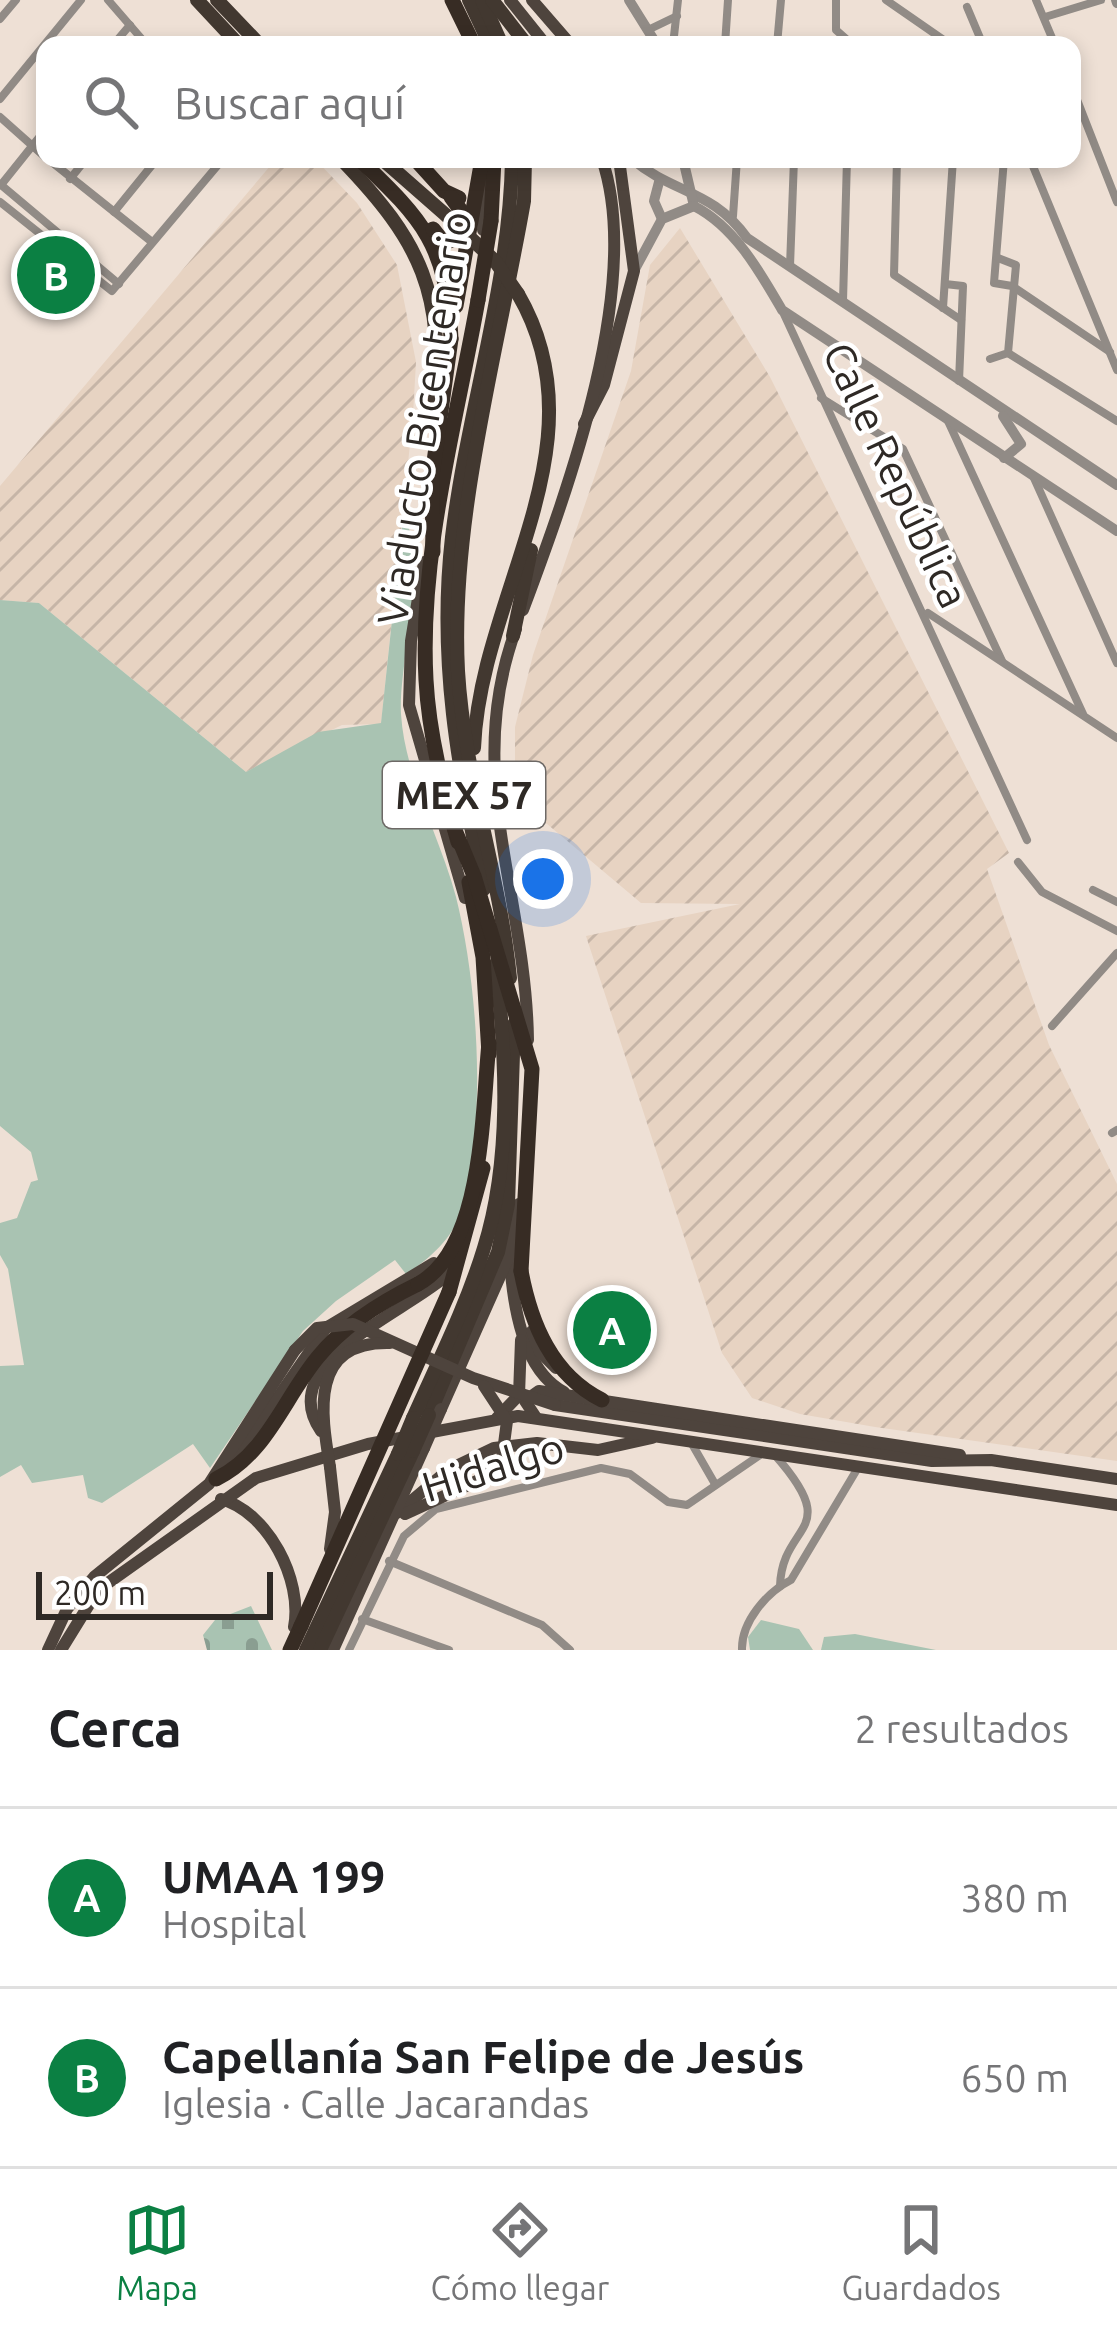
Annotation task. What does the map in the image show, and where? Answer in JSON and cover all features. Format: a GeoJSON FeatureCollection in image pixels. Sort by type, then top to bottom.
{"type":"FeatureCollection","features":[{"type":"Feature","properties":{"kind":"highway"},"geometry":{"type":"LineString","coordinates":[[197,0],[231,36]]}},
{"type":"Feature","properties":{"kind":"highway"},"geometry":{"type":"LineString","coordinates":[[217,0],[251,36]]}},
{"type":"Feature","properties":{"kind":"highway"},"geometry":{"type":"LineString","coordinates":[[449,0],[467,36]]}},
{"type":"Feature","properties":{"kind":"highway"},"geometry":{"type":"LineString","coordinates":[[469,0],[486,36]]}},
{"type":"Feature","properties":{"kind":"highway"},"geometry":{"type":"LineString","coordinates":[[482,0],[498,36]]}},
{"type":"Feature","properties":{"kind":"highway"},"geometry":{"type":"LineString","coordinates":[[492,0],[520,36]]}},
{"type":"Feature","properties":{"kind":"highway"},"geometry":{"type":"LineString","coordinates":[[349,168],[406,233],[430,288],[438,338],[428,533]]}},
{"type":"Feature","properties":{"kind":"highway"},"geometry":{"type":"LineString","coordinates":[[368,168],[418,215],[446,274],[451,339]]}},
{"type":"Feature","properties":{"kind":"highway","name":"MEX 57"},"geometry":{"type":"LineString","coordinates":[[392,168],[495,261],[518,294],[537,330],[553,402],[548,463],[484,666],[473,777]]}},
{"type":"Feature","properties":{"kind":"highway"},"geometry":{"type":"LineString","coordinates":[[426,168],[459,196],[477,220]]}},
{"type":"Feature","properties":{"kind":"highway"},"geometry":{"type":"LineString","coordinates":[[388,187],[419,208],[447,244],[457,238],[463,217],[459,196],[475,168]]}},
{"type":"Feature","properties":{"kind":"highway"},"geometry":{"type":"LineString","coordinates":[[434,552],[432,476],[463,266],[477,220],[480,168]]}},
{"type":"Feature","properties":{"kind":"highway","name":"Viaducto Bicentenario"},"geometry":{"type":"LineString","coordinates":[[286,1650],[464,1250],[483,1169],[489,1043],[479,930],[432,739],[426,680],[434,552],[491,221],[493,168]]}},
{"type":"Feature","properties":{"kind":"highway","name":"MEX 57"},"geometry":{"type":"LineString","coordinates":[[428,1414],[485,1247],[497,1186],[503,1091],[499,992],[490,913],[450,716],[446,595],[471,413],[509,215],[512,168]]}},
{"type":"Feature","properties":{"kind":"highway","name":"MEX 57"},"geometry":{"type":"LineString","coordinates":[[320,1650],[497,1252],[512,1186],[515,1037],[509,966],[458,670],[461,562],[524,201],[525,168]]}},
{"type":"Feature","properties":{"kind":"highway"},"geometry":{"type":"LineString","coordinates":[[513,636],[548,463]]}},
{"type":"Feature","properties":{"kind":"highway"},"geometry":{"type":"LineString","coordinates":[[454,830],[474,876],[532,1069],[514,1264],[536,1344]]}},
{"type":"Feature","properties":{"kind":"highway"},"geometry":{"type":"LineString","coordinates":[[213,1482],[237,1469],[257,1447],[304,1378],[348,1328],[447,1261],[463,1227],[489,1043]]}},
{"type":"Feature","properties":{"kind":"highway"},"geometry":{"type":"LineString","coordinates":[[527,1320],[564,1374],[602,1400]]}},
{"type":"Feature","properties":{"kind":"highway","name":"MEX 57"},"geometry":{"type":"LineString","coordinates":[[306,1650],[412,1451]]}},
{"type":"Feature","properties":{"kind":"main road"},"geometry":{"type":"LineString","coordinates":[[511,0],[539,36]]}},
{"type":"Feature","properties":{"kind":"main road"},"geometry":{"type":"LineString","coordinates":[[532,0],[563,36]]}},
{"type":"Feature","properties":{"kind":"main road"},"geometry":{"type":"LineString","coordinates":[[297,1626],[369,1451],[390,1416],[454,1267],[466,1230],[485,1092],[474,938],[409,705],[411,641],[477,220],[491,168]]}},
{"type":"Feature","properties":{"kind":"main road"},"geometry":{"type":"LineString","coordinates":[[564,1374],[536,1344],[514,1264],[528,1035],[517,911],[490,758],[500,679],[560,512],[613,293],[616,238],[604,168]]}},
{"type":"Feature","properties":{"kind":"main road"},"geometry":{"type":"LineString","coordinates":[[580,430],[603,388],[634,271],[620,168]]}},
{"type":"Feature","properties":{"kind":"main road"},"geometry":{"type":"LineString","coordinates":[[48,1650],[83,1597],[240,1454],[326,1328],[432,1264],[466,1230]]}},
{"type":"Feature","properties":{"kind":"main road"},"geometry":{"type":"LineString","coordinates":[[333,1650],[397,1514],[412,1451],[428,1414],[514,1264]]}},
{"type":"Feature","properties":{"kind":"main road"},"geometry":{"type":"LineString","coordinates":[[321,1431],[311,1395],[328,1359],[426,1295],[454,1267]]}},
{"type":"Feature","properties":{"kind":"main road"},"geometry":{"type":"LineString","coordinates":[[527,1320],[539,1372],[574,1395]]}},
{"type":"Feature","properties":{"kind":"main road"},"geometry":{"type":"LineString","coordinates":[[488,1422],[505,1414],[519,1395],[527,1320]]}},
{"type":"Feature","properties":{"kind":"main road"},"geometry":{"type":"LineString","coordinates":[[213,1482],[295,1350],[310,1332],[339,1323],[473,1378],[555,1405],[932,1461],[991,1460]]}},
{"type":"Feature","properties":{"kind":"main road"},"geometry":{"type":"LineString","coordinates":[[330,1549],[335,1512],[320,1408],[328,1376],[357,1348],[397,1344]]}},
{"type":"Feature","properties":{"kind":"main road"},"geometry":{"type":"LineString","coordinates":[[304,1378],[305,1408],[321,1431],[369,1451]]}},
{"type":"Feature","properties":{"kind":"main road"},"geometry":{"type":"LineString","coordinates":[[388,1533],[414,1507],[479,1480],[502,1459],[509,1434],[505,1414],[473,1378]]}},
{"type":"Feature","properties":{"kind":"main road"},"geometry":{"type":"LineString","coordinates":[[535,1416],[524,1404],[532,1392],[574,1395],[1117,1479]]}},
{"type":"Feature","properties":{"kind":"main road"},"geometry":{"type":"LineString","coordinates":[[83,1597],[219,1499],[284,1468],[488,1422],[535,1416],[1117,1505]]}},
{"type":"Feature","properties":{"kind":"main road"},"geometry":{"type":"LineString","coordinates":[[397,1514],[438,1476],[494,1448],[537,1443],[598,1450],[659,1436]]}},
{"type":"Feature","properties":{"kind":"main road"},"geometry":{"type":"LineString","coordinates":[[213,1482],[219,1499],[250,1515],[275,1547],[294,1589],[297,1626]]}},
{"type":"Feature","properties":{"kind":"main road"},"geometry":{"type":"LineString","coordinates":[[61,1650],[72,1612]]}},
{"type":"Feature","properties":{"kind":"street"},"geometry":{"type":"LineString","coordinates":[[0,20],[16,0]]}},
{"type":"Feature","properties":{"kind":"street"},"geometry":{"type":"LineString","coordinates":[[52,36],[81,0]]}},
{"type":"Feature","properties":{"kind":"street"},"geometry":{"type":"LineString","coordinates":[[108,0],[139,36]]}},
{"type":"Feature","properties":{"kind":"street"},"geometry":{"type":"LineString","coordinates":[[628,0],[653,36]]}},
{"type":"Feature","properties":{"kind":"street"},"geometry":{"type":"LineString","coordinates":[[674,36],[678,0]]}},
{"type":"Feature","properties":{"kind":"street"},"geometry":{"type":"LineString","coordinates":[[726,36],[728,0]]}},
{"type":"Feature","properties":{"kind":"street"},"geometry":{"type":"LineString","coordinates":[[778,36],[781,0]]}},
{"type":"Feature","properties":{"kind":"street"},"geometry":{"type":"LineString","coordinates":[[836,0],[836,30],[842,36]]}},
{"type":"Feature","properties":{"kind":"street"},"geometry":{"type":"LineString","coordinates":[[886,0],[938,36]]}},
{"type":"Feature","properties":{"kind":"street"},"geometry":{"type":"LineString","coordinates":[[1040,0],[1052,36]]}},
{"type":"Feature","properties":{"kind":"street"},"geometry":{"type":"LineString","coordinates":[[1045,17],[1101,0]]}},
{"type":"Feature","properties":{"kind":"street"},"geometry":{"type":"LineString","coordinates":[[968,7],[979,36]]}},
{"type":"Feature","properties":{"kind":"street"},"geometry":{"type":"LineString","coordinates":[[650,29],[678,15]]}},
{"type":"Feature","properties":{"kind":"street"},"geometry":{"type":"LineString","coordinates":[[121,36],[130,25]]}},
{"type":"Feature","properties":{"kind":"street"},"geometry":{"type":"LineString","coordinates":[[0,99],[36,55]]}},
{"type":"Feature","properties":{"kind":"street"},"geometry":{"type":"LineString","coordinates":[[1081,110],[1117,202]]}},
{"type":"Feature","properties":{"kind":"street"},"geometry":{"type":"LineString","coordinates":[[0,117],[36,149]]}},
{"type":"Feature","properties":{"kind":"street"},"geometry":{"type":"LineString","coordinates":[[36,142],[0,185],[115,287]]}},
{"type":"Feature","properties":{"kind":"street"},"geometry":{"type":"LineString","coordinates":[[58,168],[152,242]]}},
{"type":"Feature","properties":{"kind":"street"},"geometry":{"type":"LineString","coordinates":[[70,178],[78,168]]}},
{"type":"Feature","properties":{"kind":"street"},"geometry":{"type":"LineString","coordinates":[[114,212],[150,168]]}},
{"type":"Feature","properties":{"kind":"street"},"geometry":{"type":"LineString","coordinates":[[115,287],[215,168]]}},
{"type":"Feature","properties":{"kind":"street"},"geometry":{"type":"LineString","coordinates":[[642,168],[658,182],[686,186],[733,216],[748,238],[1117,485]]}},
{"type":"Feature","properties":{"kind":"street","name":"Calle República"},"geometry":{"type":"LineString","coordinates":[[684,168],[694,206],[714,219],[755,263],[782,310],[1027,840]]}},
{"type":"Feature","properties":{"kind":"street"},"geometry":{"type":"LineString","coordinates":[[733,216],[736,168]]}},
{"type":"Feature","properties":{"kind":"street"},"geometry":{"type":"LineString","coordinates":[[790,266],[794,168]]}},
{"type":"Feature","properties":{"kind":"street"},"geometry":{"type":"LineString","coordinates":[[843,303],[847,168]]}},
{"type":"Feature","properties":{"kind":"street"},"geometry":{"type":"LineString","coordinates":[[897,168],[894,275],[961,320]]}},
{"type":"Feature","properties":{"kind":"street"},"geometry":{"type":"LineString","coordinates":[[943,308],[952,168]]}},
{"type":"Feature","properties":{"kind":"street"},"geometry":{"type":"LineString","coordinates":[[1003,168],[994,284],[1012,286],[1110,352]]}},
{"type":"Feature","properties":{"kind":"street"},"geometry":{"type":"LineString","coordinates":[[1034,168],[1117,370]]}},
{"type":"Feature","properties":{"kind":"street"},"geometry":{"type":"LineString","coordinates":[[658,182],[654,201],[662,219]]}},
{"type":"Feature","properties":{"kind":"street"},"geometry":{"type":"LineString","coordinates":[[0,202],[115,287]]}},
{"type":"Feature","properties":{"kind":"street"},"geometry":{"type":"LineString","coordinates":[[634,271],[662,219],[694,206]]}},
{"type":"Feature","properties":{"kind":"street"},"geometry":{"type":"LineString","coordinates":[[998,258],[1016,262],[1008,353]]}},
{"type":"Feature","properties":{"kind":"street"},"geometry":{"type":"LineString","coordinates":[[945,284],[963,286],[959,382]]}},
{"type":"Feature","properties":{"kind":"street"},"geometry":{"type":"LineString","coordinates":[[782,310],[1116,533]]}},
{"type":"Feature","properties":{"kind":"street"},"geometry":{"type":"LineString","coordinates":[[990,359],[1008,353]]}},
{"type":"Feature","properties":{"kind":"street"},"geometry":{"type":"LineString","coordinates":[[1008,353],[1117,421]]}},
{"type":"Feature","properties":{"kind":"street"},"geometry":{"type":"LineString","coordinates":[[820,398],[903,449],[1002,661]]}},
{"type":"Feature","properties":{"kind":"street"},"geometry":{"type":"LineString","coordinates":[[994,404],[1021,440],[1018,450],[1004,458]]}},
{"type":"Feature","properties":{"kind":"street"},"geometry":{"type":"LineString","coordinates":[[947,419],[1083,714]]}},
{"type":"Feature","properties":{"kind":"street"},"geometry":{"type":"LineString","coordinates":[[1034,478],[1117,663]]}},
{"type":"Feature","properties":{"kind":"street"},"geometry":{"type":"LineString","coordinates":[[924,611],[1117,738]]}},
{"type":"Feature","properties":{"kind":"street"},"geometry":{"type":"LineString","coordinates":[[1018,862],[1042,892],[1117,931]]}},
{"type":"Feature","properties":{"kind":"street"},"geometry":{"type":"LineString","coordinates":[[1093,890],[1117,902]]}},
{"type":"Feature","properties":{"kind":"street"},"geometry":{"type":"LineString","coordinates":[[1052,1026],[1117,952]]}},
{"type":"Feature","properties":{"kind":"street"},"geometry":{"type":"LineString","coordinates":[[686,1439],[704,1458],[715,1484]]}},
{"type":"Feature","properties":{"kind":"street"},"geometry":{"type":"LineString","coordinates":[[770,1452],[793,1475],[808,1506],[803,1533],[780,1572],[780,1586]]}},
{"type":"Feature","properties":{"kind":"street","name":"Hidalgo"},"geometry":{"type":"LineString","coordinates":[[349,1650],[389,1561],[412,1524],[429,1512],[581,1471],[621,1470],[678,1505],[697,1503],[715,1484],[770,1452]]}},
{"type":"Feature","properties":{"kind":"street"},"geometry":{"type":"LineString","coordinates":[[742,1650],[746,1626],[780,1586],[791,1580],[825,1531],[860,1465]]}},
{"type":"Feature","properties":{"kind":"street"},"geometry":{"type":"LineString","coordinates":[[389,1561],[542,1624],[570,1650]]}},
{"type":"Feature","properties":{"kind":"street"},"geometry":{"type":"LineString","coordinates":[[362,1619],[443,1649]]}},
{"type":"Feature","properties":{"kind":"shaded area"},"geometry":{"type":"Polygon","coordinates":[[[268,168],[324,168],[357,203],[397,265],[416,362],[381,724],[342,725],[246,772],[39,603],[0,600],[0,486],[268,168]]]}},
{"type":"Feature","properties":{"kind":"shaded area"},"geometry":{"type":"Polygon","coordinates":[[[680,228],[770,377],[1009,853],[987,869],[1049,1045],[1117,1184],[1117,1461],[875,1427],[800,1414],[752,1398],[722,1353],[586,936],[740,904],[641,903],[515,797],[515,727],[533,655],[631,371],[650,265],[680,228]]]}},
{"type":"Feature","properties":{"kind":"green space"},"geometry":{"type":"Polygon","coordinates":[[[403,517],[414,557],[401,692],[404,737],[456,897],[474,1013],[477,1098],[469,1179],[460,1214],[438,1248],[406,1274],[395,1260],[303,1331],[210,1468],[193,1444],[102,1503],[88,1498],[83,1475],[32,1483],[21,1465],[0,1477],[0,1366],[24,1365],[8,1269],[0,1255],[0,1223],[17,1218],[31,1182],[38,1180],[31,1152],[0,1126],[0,600],[39,603],[246,772],[318,732],[381,723],[403,517]]]}},
{"type":"Feature","properties":{"kind":"green space"},"geometry":{"type":"Polygon","coordinates":[[[251,1606],[272,1650],[207,1650],[203,1635],[215,1620],[251,1606]]]}},
{"type":"Feature","properties":{"kind":"green space"},"geometry":{"type":"Polygon","coordinates":[[[761,1620],[799,1629],[813,1650],[750,1650],[748,1637],[761,1620]]]}},
{"type":"Feature","properties":{"kind":"green space"},"geometry":{"type":"Polygon","coordinates":[[[855,1634],[936,1650],[821,1650],[824,1637],[855,1634]]]}},
{"type":"Feature","properties":{"kind":"place","name":"Capellanía San Felipe de Jesús"},"geometry":{"type":"Point","coordinates":[56,275]}},
{"type":"Feature","properties":{"kind":"place","name":"UMAA 199"},"geometry":{"type":"Point","coordinates":[612,1330]}}]}
